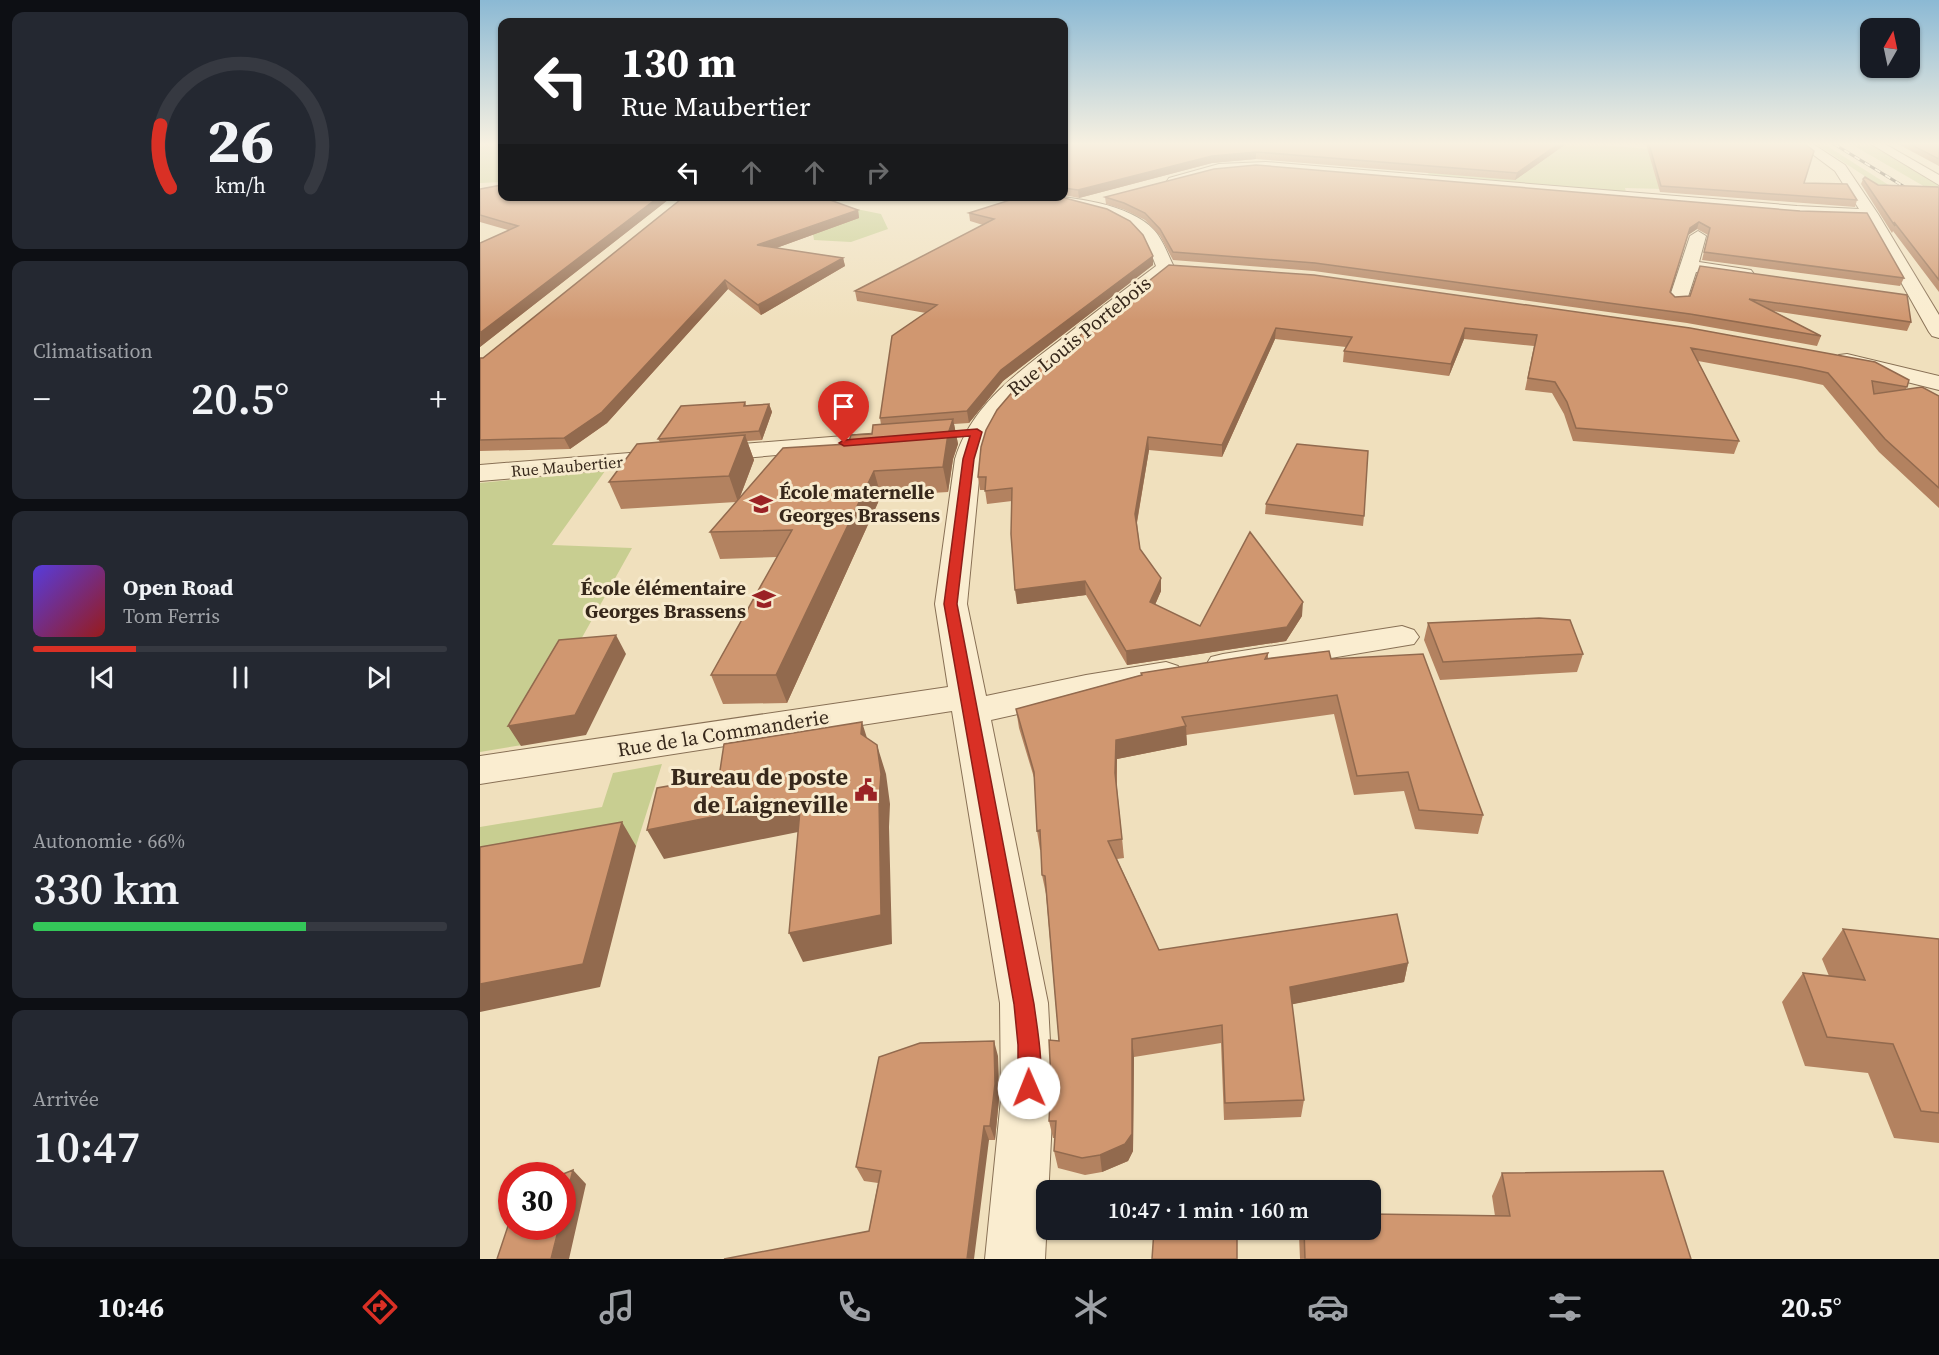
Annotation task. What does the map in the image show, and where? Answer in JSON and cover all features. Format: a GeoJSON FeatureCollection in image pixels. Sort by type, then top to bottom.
{"type":"FeatureCollection","features":[{"type":"Feature","properties":{"kind":"street","name":"Rue Louis Portebois"},"geometry":{"type":"LineString","coordinates":[[1016,1259],[1029,1088],[1029,1045],[1024,1004],[953,621],[951,588],[968,459],[965,433],[1020,380],[1176,267],[1142,228],[1084,203]]}},
{"type":"Feature","properties":{"kind":"street"},"geometry":{"type":"LineString","coordinates":[[1700,203],[1797,211],[1870,214]]}},
{"type":"Feature","properties":{"kind":"street"},"geometry":{"type":"LineString","coordinates":[[1863,203],[1939,333]]}},
{"type":"Feature","properties":{"kind":"street"},"geometry":{"type":"LineString","coordinates":[[1679,299],[1698,237]]}},
{"type":"Feature","properties":{"kind":"street"},"geometry":{"type":"LineString","coordinates":[[1689,266],[1758,276]]}},
{"type":"Feature","properties":{"kind":"street"},"geometry":{"type":"LineString","coordinates":[[1896,294],[1919,297]]}},
{"type":"Feature","properties":{"kind":"street"},"geometry":{"type":"LineString","coordinates":[[1824,356],[1939,383]]}},
{"type":"Feature","properties":{"kind":"street","name":"Rue Maubertier"},"geometry":{"type":"LineString","coordinates":[[480,473],[918,437]]}},
{"type":"Feature","properties":{"kind":"street","name":"Rue de la Commanderie"},"geometry":{"type":"LineString","coordinates":[[480,770],[968,704],[1402,637]]}},
{"type":"Feature","properties":{"kind":"green space"},"geometry":{"type":"Polygon","coordinates":[[[822,203],[826,203],[881,214],[888,229],[851,242],[814,240],[811,223],[822,203]]]}},
{"type":"Feature","properties":{"kind":"green space"},"geometry":{"type":"Polygon","coordinates":[[[1905,203],[1917,203],[1939,217],[1939,225],[1905,203]]]}},
{"type":"Feature","properties":{"kind":"green space"},"geometry":{"type":"Polygon","coordinates":[[[605,471],[552,545],[632,548],[522,745],[480,752],[480,483],[605,471]]]}},
{"type":"Feature","properties":{"kind":"green space"},"geometry":{"type":"Polygon","coordinates":[[[662,764],[636,846],[480,874],[480,827],[602,807],[613,773],[662,764]]]}},
{"type":"Feature","properties":{"kind":"building"},"geometry":{"type":"Polygon","coordinates":[[[480,203],[651,203],[480,333],[480,243],[518,226],[480,215],[480,203]]]}},
{"type":"Feature","properties":{"kind":"building"},"geometry":{"type":"Polygon","coordinates":[[[677,203],[838,203],[858,210],[757,245],[843,258],[758,305],[725,280],[602,412],[564,438],[480,440],[480,358],[483,358],[677,203]]]}},
{"type":"Feature","properties":{"kind":"building"},"geometry":{"type":"Polygon","coordinates":[[[1002,203],[1083,203],[1107,209],[1130,221],[1143,235],[1153,256],[1001,370],[967,411],[880,418],[892,336],[937,305],[855,291],[994,219],[969,213],[1002,203]]]}},
{"type":"Feature","properties":{"kind":"building"},"geometry":{"type":"Polygon","coordinates":[[[1124,203],[1702,203],[1800,211],[1867,213],[1904,278],[1704,252],[1710,228],[1699,222],[1690,228],[1670,292],[1675,297],[1690,296],[1700,266],[1907,295],[1911,322],[1749,299],[1821,336],[1690,314],[1315,263],[1173,252],[1160,229],[1145,213],[1124,203]]]}},
{"type":"Feature","properties":{"kind":"building"},"geometry":{"type":"Polygon","coordinates":[[[1879,203],[1939,203],[1939,280],[1894,222],[1895,226],[1879,203]]]}},
{"type":"Feature","properties":{"kind":"building"},"geometry":{"type":"Polygon","coordinates":[[[1169,265],[1314,275],[1690,328],[1875,362],[1909,380],[1907,387],[1872,381],[1874,394],[1922,387],[1939,396],[1939,488],[1885,439],[1828,373],[1691,348],[1739,441],[1576,428],[1567,402],[1555,382],[1528,378],[1537,335],[1465,328],[1451,364],[1344,351],[1352,337],[1276,328],[1222,445],[1148,437],[1135,514],[1140,549],[1161,578],[1150,602],[1200,626],[1250,532],[1303,602],[1287,627],[1126,651],[1085,581],[1015,590],[1011,534],[1012,488],[985,491],[986,477],[978,477],[981,447],[986,430],[997,410],[1020,383],[1169,265]]]}},
{"type":"Feature","properties":{"kind":"building"},"geometry":{"type":"Polygon","coordinates":[[[745,402],[744,406],[769,404],[759,431],[658,439],[681,406],[745,402]]]}},
{"type":"Feature","properties":{"kind":"building"},"geometry":{"type":"Polygon","coordinates":[[[953,419],[948,434],[943,467],[874,471],[776,675],[711,675],[792,530],[710,532],[783,448],[848,444],[851,435],[872,434],[873,425],[953,419]]]}},
{"type":"Feature","properties":{"kind":"building"},"geometry":{"type":"Polygon","coordinates":[[[745,435],[729,476],[609,482],[637,444],[745,435]]]}},
{"type":"Feature","properties":{"kind":"building"},"geometry":{"type":"Polygon","coordinates":[[[1297,444],[1368,451],[1364,516],[1266,504],[1297,444]]]}},
{"type":"Feature","properties":{"kind":"building"},"geometry":{"type":"Polygon","coordinates":[[[1539,618],[1570,620],[1583,654],[1443,662],[1428,623],[1539,618]]]}},
{"type":"Feature","properties":{"kind":"building"},"geometry":{"type":"Polygon","coordinates":[[[616,635],[575,715],[508,726],[559,640],[616,635]]]}},
{"type":"Feature","properties":{"kind":"building"},"geometry":{"type":"Polygon","coordinates":[[[1329,651],[1331,659],[1423,654],[1483,815],[1419,810],[1408,772],[1357,776],[1337,695],[1182,717],[1186,726],[1116,740],[1115,773],[1122,839],[1108,841],[1159,950],[1397,914],[1408,963],[1290,987],[1304,1100],[1225,1103],[1222,1025],[1132,1039],[1132,1134],[1125,1144],[1100,1155],[1082,1158],[1054,1151],[1056,1121],[1049,1121],[1051,1081],[1049,1040],[1059,1041],[1045,876],[1042,875],[1040,830],[1037,831],[1034,772],[1016,709],[1142,675],[1141,673],[1268,653],[1265,659],[1329,651]]]}},
{"type":"Feature","properties":{"kind":"building"},"geometry":{"type":"Polygon","coordinates":[[[862,722],[861,734],[877,745],[881,774],[879,798],[881,915],[789,933],[801,799],[647,830],[657,788],[719,777],[724,744],[862,722]]]}},
{"type":"Feature","properties":{"kind":"building"},"geometry":{"type":"Polygon","coordinates":[[[622,822],[583,964],[480,984],[480,847],[622,822]]]}},
{"type":"Feature","properties":{"kind":"building"},"geometry":{"type":"Polygon","coordinates":[[[1843,929],[1939,939],[1939,1113],[1921,1111],[1893,1044],[1827,1037],[1803,973],[1865,980],[1843,929]]]}},
{"type":"Feature","properties":{"kind":"building"},"geometry":{"type":"Polygon","coordinates":[[[994,1041],[995,1084],[990,1126],[984,1126],[967,1259],[724,1259],[869,1231],[881,1171],[856,1167],[879,1057],[920,1043],[994,1041]]]}},
{"type":"Feature","properties":{"kind":"building"},"geometry":{"type":"Polygon","coordinates":[[[1663,1171],[1691,1259],[1305,1259],[1304,1240],[1381,1240],[1381,1214],[1510,1216],[1502,1173],[1663,1171]]]}},
{"type":"Feature","properties":{"kind":"building"},"geometry":{"type":"Polygon","coordinates":[[[503,1240],[556,1240],[551,1259],[497,1259],[503,1240]]]}},
{"type":"Feature","properties":{"kind":"building"},"geometry":{"type":"Polygon","coordinates":[[[1153,1240],[1237,1240],[1237,1259],[1152,1259],[1153,1240]]]}},
{"type":"Feature","properties":{"kind":"railway"},"geometry":{"type":"LineString","coordinates":[[1930,203],[1939,208]]}},
{"type":"Feature","properties":{"kind":"place","name":"École maternelle Georges Brassens"},"geometry":{"type":"Point","coordinates":[761,504]}},
{"type":"Feature","properties":{"kind":"place","name":"École élémentaire Georges Brassens"},"geometry":{"type":"Point","coordinates":[764,599]}},
{"type":"Feature","properties":{"kind":"place","name":"Bureau de poste de Laigneville"},"geometry":{"type":"Point","coordinates":[866,790]}},
{"type":"Feature","properties":{"kind":"route"},"geometry":{"type":"LineString","coordinates":[[844,443],[977,432],[968,459],[951,588],[951,604],[1024,1004],[1029,1045],[1029,1088]]}}]}
